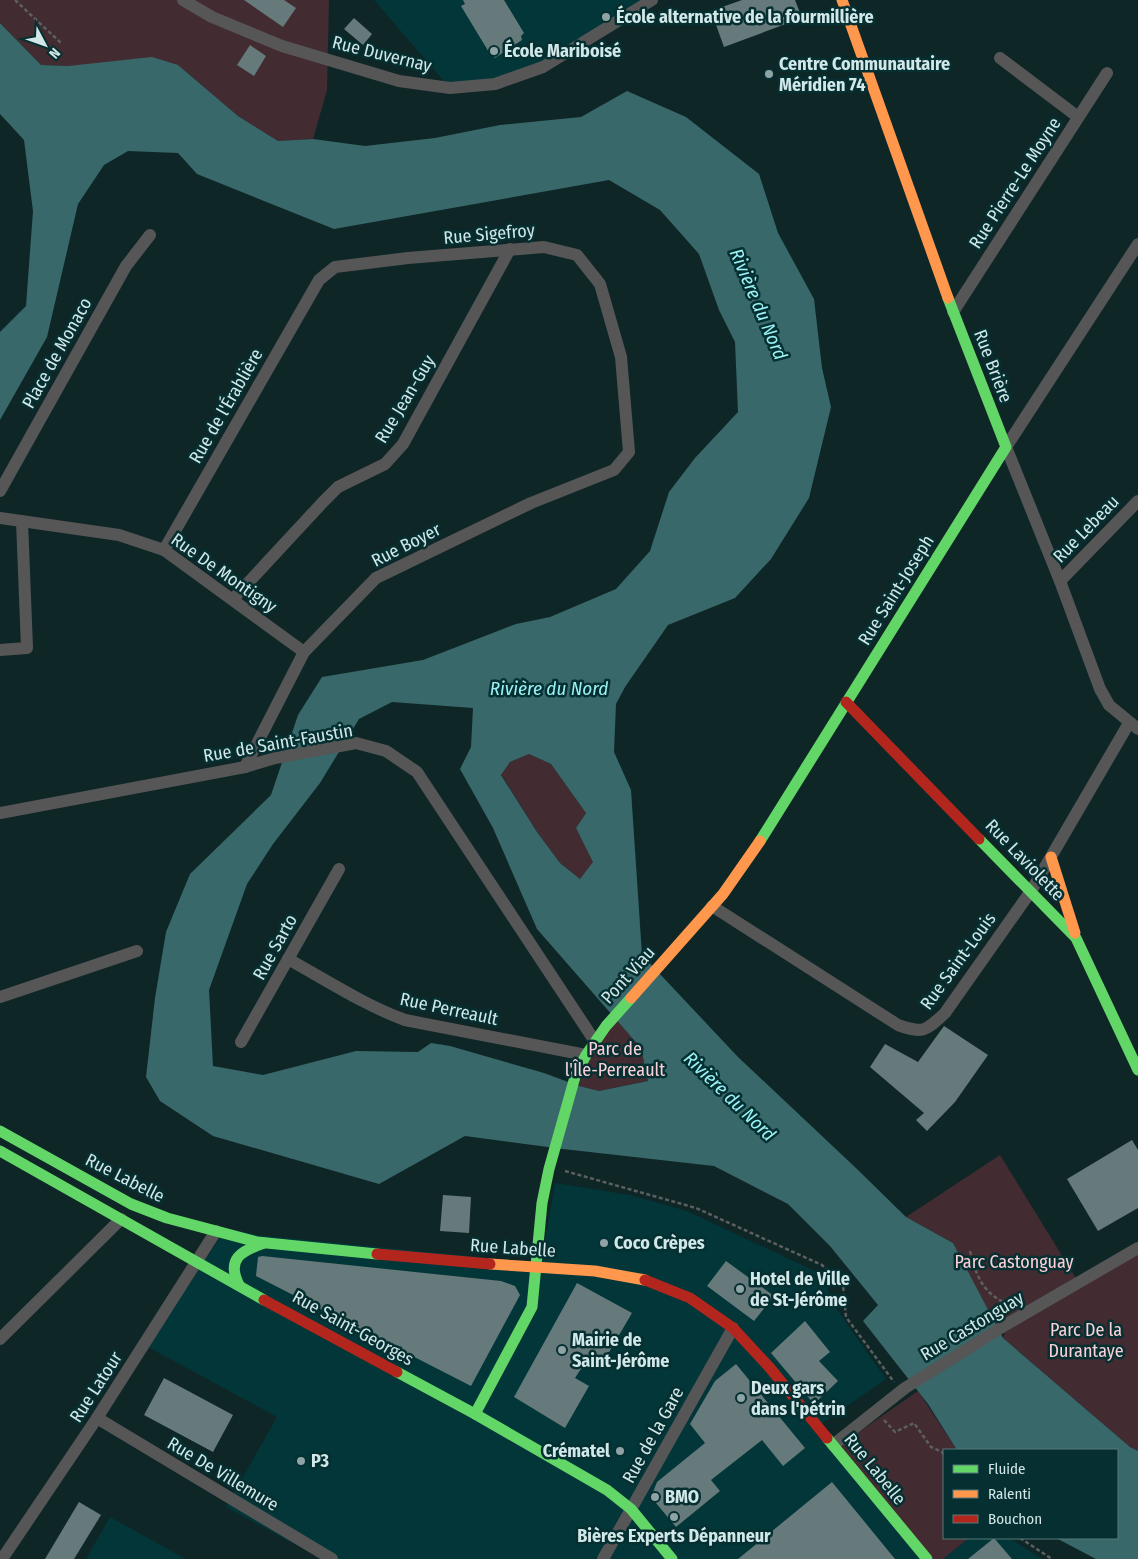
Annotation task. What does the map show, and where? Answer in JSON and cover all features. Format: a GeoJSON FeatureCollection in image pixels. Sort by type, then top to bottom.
{"type":"FeatureCollection","features":[{"type":"Feature","properties":{"kind":"street","name":"Rue Duvernay"},"geometry":{"type":"LineString","coordinates":[[183,0],[212,17],[282,46],[399,81],[450,88],[495,84],[543,68],[652,0]]}},
{"type":"Feature","properties":{"kind":"street","name":"Rue Brière"},"geometry":{"type":"LineString","coordinates":[[842,0],[953,312],[1060,581],[1100,689],[1108,705],[1134,726]]}},
{"type":"Feature","properties":{"kind":"street"},"geometry":{"type":"LineString","coordinates":[[1000,58],[1078,117]]}},
{"type":"Feature","properties":{"kind":"street","name":"Rue Pierre-Le Moyne"},"geometry":{"type":"LineString","coordinates":[[953,312],[1106,73]]}},
{"type":"Feature","properties":{"kind":"street","name":"Place de Monaco"},"geometry":{"type":"LineString","coordinates":[[0,491],[126,266],[150,235]]}},
{"type":"Feature","properties":{"kind":"street","name":"Rue Saint-Joseph"},"geometry":{"type":"LineString","coordinates":[[675,948],[712,906],[748,860],[1006,447],[1138,244]]}},
{"type":"Feature","properties":{"kind":"street","name":"Rue Sigefroy"},"geometry":{"type":"LineString","coordinates":[[319,280],[335,267],[408,258],[544,247],[577,255],[600,284],[621,357],[629,452]]}},
{"type":"Feature","properties":{"kind":"street","name":"Rue Jean-Guy"},"geometry":{"type":"LineString","coordinates":[[233,599],[338,487],[385,464],[403,444],[510,249]]}},
{"type":"Feature","properties":{"kind":"street","name":"Rue de l'Érablière"},"geometry":{"type":"LineString","coordinates":[[164,550],[319,280]]}},
{"type":"Feature","properties":{"kind":"street","name":"Rue Boyer"},"geometry":{"type":"LineString","coordinates":[[245,767],[304,652],[376,578],[531,503],[614,470],[629,452]]}},
{"type":"Feature","properties":{"kind":"street","name":"Rue Lebeau"},"geometry":{"type":"LineString","coordinates":[[1060,581],[1138,501]]}},
{"type":"Feature","properties":{"kind":"street","name":"Rue De Montigny"},"geometry":{"type":"LineString","coordinates":[[0,518],[119,535],[164,550],[304,652]]}},
{"type":"Feature","properties":{"kind":"street"},"geometry":{"type":"LineString","coordinates":[[0,650],[27,648],[22,521]]}},
{"type":"Feature","properties":{"kind":"street","name":"Rue Laviolette"},"geometry":{"type":"LineString","coordinates":[[846,702],[1076,938],[1133,1049],[1138,1070]]}},
{"type":"Feature","properties":{"kind":"street","name":"Rue Saint-Louis"},"geometry":{"type":"LineString","coordinates":[[712,906],[898,1025],[916,1031],[931,1027],[945,1013],[1031,890],[1134,726]]}},
{"type":"Feature","properties":{"kind":"street","name":"Rue de Saint-Faustin"},"geometry":{"type":"LineString","coordinates":[[0,813],[245,767],[275,758],[356,743],[386,751],[417,772],[594,1040]]}},
{"type":"Feature","properties":{"kind":"street"},"geometry":{"type":"LineString","coordinates":[[1051,857],[1076,938]]}},
{"type":"Feature","properties":{"kind":"street","name":"Rue Sarto"},"geometry":{"type":"LineString","coordinates":[[241,1042],[339,869]]}},
{"type":"Feature","properties":{"kind":"street","name":"Pont Viau"},"geometry":{"type":"LineString","coordinates":[[594,1040],[675,948]]}},
{"type":"Feature","properties":{"kind":"street"},"geometry":{"type":"LineString","coordinates":[[0,998],[137,951]]}},
{"type":"Feature","properties":{"kind":"street","name":"Rue Perreault"},"geometry":{"type":"LineString","coordinates":[[288,958],[365,1002],[404,1020],[586,1055]]}},
{"type":"Feature","properties":{"kind":"street"},"geometry":{"type":"LineString","coordinates":[[475,1414],[532,1308],[542,1203],[550,1164],[575,1077],[594,1040]]}},
{"type":"Feature","properties":{"kind":"street","name":"Rue Labelle"},"geometry":{"type":"LineString","coordinates":[[0,1131],[131,1204],[168,1218],[264,1243],[535,1268],[595,1271],[650,1281],[690,1298],[733,1328],[770,1368],[927,1559]]}},
{"type":"Feature","properties":{"kind":"street","name":"Rue Saint-Georges"},"geometry":{"type":"LineString","coordinates":[[3,1158],[198,1261],[475,1414],[607,1490],[631,1509],[672,1559]]}},
{"type":"Feature","properties":{"kind":"street"},"geometry":{"type":"LineString","coordinates":[[0,1339],[121,1219]]}},
{"type":"Feature","properties":{"kind":"street","name":"Rue Latour"},"geometry":{"type":"LineString","coordinates":[[2,1559],[97,1418],[216,1231]]}},
{"type":"Feature","properties":{"kind":"street"},"geometry":{"type":"LineString","coordinates":[[239,1285],[233,1274],[236,1259],[246,1250],[264,1243]]}},
{"type":"Feature","properties":{"kind":"street","name":"Rue Castonguay"},"geometry":{"type":"LineString","coordinates":[[833,1445],[903,1390],[1020,1316],[1138,1248]]}},
{"type":"Feature","properties":{"kind":"street","name":"Rue de la Gare"},"geometry":{"type":"LineString","coordinates":[[603,1559],[733,1328]]}},
{"type":"Feature","properties":{"kind":"street","name":"Rue De Villemure"},"geometry":{"type":"LineString","coordinates":[[97,1418],[332,1559]]}},
{"type":"Feature","properties":{"kind":"path"},"geometry":{"type":"LineString","coordinates":[[15,0],[61,43]]}},
{"type":"Feature","properties":{"kind":"path"},"geometry":{"type":"LineString","coordinates":[[574,1173],[696,1208],[822,1265],[843,1284],[846,1317],[903,1390]]}},
{"type":"Feature","properties":{"kind":"path"},"geometry":{"type":"LineString","coordinates":[[970,1251],[981,1282],[990,1294],[1000,1301],[1013,1306],[1020,1316]]}},
{"type":"Feature","properties":{"kind":"path"},"geometry":{"type":"LineString","coordinates":[[875,1411],[895,1432],[914,1423],[931,1447],[943,1454]]}},
{"type":"Feature","properties":{"kind":"path"},"geometry":{"type":"LineString","coordinates":[[1022,1539],[1052,1559]]}},
{"type":"Feature","properties":{"kind":"shaded area","name":"École Mariboisé"},"geometry":{"type":"Polygon","coordinates":[[[374,0],[652,0],[543,67],[450,88],[374,0]]]}},
{"type":"Feature","properties":{"kind":"shaded area"},"geometry":{"type":"Polygon","coordinates":[[[555,1183],[630,1195],[687,1211],[819,1273],[838,1311],[886,1379],[821,1424],[933,1559],[322,1559],[226,1507],[277,1417],[148,1347],[226,1228],[257,1235],[541,1263],[555,1183]]]}},
{"type":"Feature","properties":{"kind":"shaded area"},"geometry":{"type":"Polygon","coordinates":[[[110,1517],[186,1559],[86,1559],[110,1517]]]}},
{"type":"Feature","properties":{"kind":"shaded area"},"geometry":{"type":"Polygon","coordinates":[[[968,1539],[1011,1539],[1042,1559],[943,1559],[968,1539]]]}},
{"type":"Feature","properties":{"kind":"green space"},"geometry":{"type":"Polygon","coordinates":[[[0,0],[329,0],[327,90],[313,139],[278,141],[238,116],[178,65],[41,65],[0,23],[0,0]]]}},
{"type":"Feature","properties":{"kind":"green space"},"geometry":{"type":"Polygon","coordinates":[[[529,754],[551,764],[586,813],[576,828],[594,862],[580,879],[560,863],[537,832],[501,774],[510,762],[529,754]]]}},
{"type":"Feature","properties":{"kind":"green space","name":"Parc de l'Île-Perreault"},"geometry":{"type":"Polygon","coordinates":[[[617,1020],[641,1048],[648,1081],[599,1091],[579,1086],[586,1055],[617,1020]]]}},
{"type":"Feature","properties":{"kind":"green space","name":"Parc Castonguay"},"geometry":{"type":"Polygon","coordinates":[[[1000,1155],[1077,1280],[996,1325],[953,1243],[906,1217],[1000,1155]]]}},
{"type":"Feature","properties":{"kind":"green space","name":"Parc De la Durantaye"},"geometry":{"type":"Polygon","coordinates":[[[1138,1250],[1138,1451],[1130,1447],[1003,1338],[1007,1324],[1138,1250]]]}},
{"type":"Feature","properties":{"kind":"green space"},"geometry":{"type":"Polygon","coordinates":[[[918,1391],[956,1449],[943,1449],[943,1539],[968,1539],[943,1559],[933,1559],[839,1446],[918,1391]]]}},
{"type":"Feature","properties":{"kind":"water","name":"Rivière du Nord"},"geometry":{"type":"Polygon","coordinates":[[[0,23],[41,65],[68,66],[152,57],[178,65],[238,116],[278,141],[313,139],[365,146],[435,138],[500,125],[581,117],[627,91],[686,117],[759,174],[778,233],[814,299],[822,368],[831,407],[809,498],[771,559],[735,598],[668,625],[625,687],[616,704],[614,752],[631,790],[642,955],[738,1057],[906,1217],[953,1243],[1003,1338],[1130,1447],[1138,1451],[1138,1559],[1096,1559],[1058,1539],[1118,1539],[1118,1449],[956,1449],[928,1404],[863,1321],[878,1305],[830,1246],[788,1204],[714,1166],[465,1136],[379,1184],[213,1136],[160,1101],[146,1077],[155,998],[166,932],[190,874],[271,795],[298,715],[322,677],[423,660],[516,624],[550,617],[616,589],[650,551],[669,492],[695,458],[738,412],[735,342],[719,310],[699,254],[660,210],[609,180],[334,229],[197,174],[178,153],[128,151],[104,165],[78,204],[47,337],[0,420],[0,332],[26,306],[33,211],[24,140],[0,114],[0,23]],[[392,702],[359,719],[320,783],[273,844],[247,884],[209,990],[213,1066],[263,1075],[356,1051],[418,1052],[431,1043],[450,1046],[599,1091],[648,1081],[641,1048],[537,929],[493,828],[460,769],[471,747],[473,708],[392,702]],[[529,754],[510,762],[501,775],[537,832],[560,863],[580,879],[593,862],[576,828],[586,813],[551,764],[529,754]]]}},
{"type":"Feature","properties":{"kind":"building"},"geometry":{"type":"Polygon","coordinates":[[[244,0],[284,0],[296,8],[283,27],[244,0]]]}},
{"type":"Feature","properties":{"kind":"building","name":"École Mariboisé"},"geometry":{"type":"Polygon","coordinates":[[[463,0],[504,0],[524,33],[521,36],[522,40],[495,58],[490,54],[461,6],[465,4],[463,0]]]}},
{"type":"Feature","properties":{"kind":"building"},"geometry":{"type":"Polygon","coordinates":[[[742,0],[795,0],[802,18],[724,47],[711,11],[742,0]]]}},
{"type":"Feature","properties":{"kind":"building"},"geometry":{"type":"Polygon","coordinates":[[[354,18],[372,34],[363,45],[344,29],[354,18]]]}},
{"type":"Feature","properties":{"kind":"building"},"geometry":{"type":"Polygon","coordinates":[[[250,45],[266,56],[254,76],[237,65],[250,45]]]}},
{"type":"Feature","properties":{"kind":"building"},"geometry":{"type":"Polygon","coordinates":[[[944,1026],[988,1055],[955,1102],[927,1131],[916,1120],[924,1113],[870,1067],[885,1044],[918,1062],[944,1026]]]}},
{"type":"Feature","properties":{"kind":"building"},"geometry":{"type":"Polygon","coordinates":[[[1132,1140],[1138,1150],[1138,1208],[1098,1231],[1067,1179],[1132,1140]]]}},
{"type":"Feature","properties":{"kind":"building"},"geometry":{"type":"Polygon","coordinates":[[[443,1195],[471,1197],[469,1233],[440,1231],[443,1195]]]}},
{"type":"Feature","properties":{"kind":"building"},"geometry":{"type":"Polygon","coordinates":[[[258,1257],[501,1281],[515,1286],[520,1295],[471,1386],[256,1276],[258,1257]]]}},
{"type":"Feature","properties":{"kind":"building"},"geometry":{"type":"Polygon","coordinates":[[[726,1261],[774,1296],[754,1321],[707,1286],[726,1261]]]}},
{"type":"Feature","properties":{"kind":"building"},"geometry":{"type":"Polygon","coordinates":[[[577,1283],[632,1313],[605,1359],[592,1352],[575,1378],[589,1386],[565,1428],[514,1397],[577,1283]]]}},
{"type":"Feature","properties":{"kind":"building"},"geometry":{"type":"Polygon","coordinates":[[[805,1321],[830,1352],[819,1361],[838,1381],[814,1404],[771,1353],[805,1321]]]}},
{"type":"Feature","properties":{"kind":"building"},"geometry":{"type":"Polygon","coordinates":[[[736,1364],[805,1448],[783,1466],[762,1440],[711,1480],[720,1491],[676,1527],[651,1497],[657,1482],[705,1443],[690,1424],[715,1381],[736,1364]]]}},
{"type":"Feature","properties":{"kind":"building"},"geometry":{"type":"Polygon","coordinates":[[[164,1378],[233,1415],[213,1452],[144,1415],[164,1378]]]}},
{"type":"Feature","properties":{"kind":"building"},"geometry":{"type":"Polygon","coordinates":[[[832,1482],[895,1559],[738,1559],[832,1482]]]}},
{"type":"Feature","properties":{"kind":"building"},"geometry":{"type":"Polygon","coordinates":[[[79,1502],[101,1515],[74,1559],[45,1559],[79,1502]]]}},
{"type":"Feature","properties":{"kind":"building"},"geometry":{"type":"Polygon","coordinates":[[[995,1539],[1012,1559],[968,1559],[995,1539]]]}},
{"type":"Feature","properties":{"kind":"traffic: fast"},"geometry":{"type":"LineString","coordinates":[[760,841],[1006,447],[948,298]]}},
{"type":"Feature","properties":{"kind":"traffic: fast"},"geometry":{"type":"LineString","coordinates":[[979,839],[1076,938],[1138,1070]]}},
{"type":"Feature","properties":{"kind":"traffic: fast"},"geometry":{"type":"LineString","coordinates":[[475,1414],[532,1307],[542,1203],[549,1169],[575,1077],[586,1055],[606,1026],[631,998]]}},
{"type":"Feature","properties":{"kind":"traffic: fast"},"geometry":{"type":"LineString","coordinates":[[0,1131],[131,1204],[167,1218],[257,1242],[377,1254]]}},
{"type":"Feature","properties":{"kind":"traffic: fast"},"geometry":{"type":"LineString","coordinates":[[0,1151],[264,1300]]}},
{"type":"Feature","properties":{"kind":"traffic: fast"},"geometry":{"type":"LineString","coordinates":[[239,1285],[235,1276],[235,1262],[238,1257],[249,1249],[264,1243]]}},
{"type":"Feature","properties":{"kind":"traffic: fast"},"geometry":{"type":"LineString","coordinates":[[397,1372],[475,1414],[607,1490],[631,1509],[672,1559]]}},
{"type":"Feature","properties":{"kind":"traffic: fast"},"geometry":{"type":"LineString","coordinates":[[827,1438],[927,1559]]}},
{"type":"Feature","properties":{"kind":"traffic: slow"},"geometry":{"type":"LineString","coordinates":[[842,0],[948,298]]}},
{"type":"Feature","properties":{"kind":"traffic: slow"},"geometry":{"type":"LineString","coordinates":[[631,998],[723,894],[760,841]]}},
{"type":"Feature","properties":{"kind":"traffic: slow"},"geometry":{"type":"LineString","coordinates":[[1051,857],[1075,933]]}},
{"type":"Feature","properties":{"kind":"traffic: slow"},"geometry":{"type":"LineString","coordinates":[[490,1264],[595,1271],[645,1280]]}},
{"type":"Feature","properties":{"kind":"traffic: jam"},"geometry":{"type":"LineString","coordinates":[[846,702],[979,839]]}},
{"type":"Feature","properties":{"kind":"traffic: jam"},"geometry":{"type":"LineString","coordinates":[[377,1254],[490,1264]]}},
{"type":"Feature","properties":{"kind":"traffic: jam"},"geometry":{"type":"LineString","coordinates":[[645,1280],[690,1298],[733,1328],[770,1368],[827,1438]]}},
{"type":"Feature","properties":{"kind":"traffic: jam"},"geometry":{"type":"LineString","coordinates":[[264,1300],[397,1372]]}},
{"type":"Feature","properties":{"kind":"place","name":"École alternative de la fourmillière"},"geometry":{"type":"Point","coordinates":[606,17]}},
{"type":"Feature","properties":{"kind":"place","name":"École Mariboisé"},"geometry":{"type":"Point","coordinates":[494,51]}},
{"type":"Feature","properties":{"kind":"place","name":"Centre Communautaire Méridien 74"},"geometry":{"type":"Point","coordinates":[769,74]}},
{"type":"Feature","properties":{"kind":"place","name":"Coco Crèpes"},"geometry":{"type":"Point","coordinates":[604,1243]}},
{"type":"Feature","properties":{"kind":"place","name":"Hotel de Ville de St-Jérôme"},"geometry":{"type":"Point","coordinates":[740,1289]}},
{"type":"Feature","properties":{"kind":"place","name":"Mairie de Saint-Jérôme"},"geometry":{"type":"Point","coordinates":[562,1350]}},
{"type":"Feature","properties":{"kind":"place","name":"Deux gars dans l'pétrin"},"geometry":{"type":"Point","coordinates":[741,1398]}},
{"type":"Feature","properties":{"kind":"place","name":"Crématel"},"geometry":{"type":"Point","coordinates":[620,1451]}},
{"type":"Feature","properties":{"kind":"place","name":"P3"},"geometry":{"type":"Point","coordinates":[301,1461]}},
{"type":"Feature","properties":{"kind":"place","name":"BMO"},"geometry":{"type":"Point","coordinates":[655,1497]}},
{"type":"Feature","properties":{"kind":"place","name":"Bières Experts Dépanneur"},"geometry":{"type":"Point","coordinates":[674,1517]}}]}
